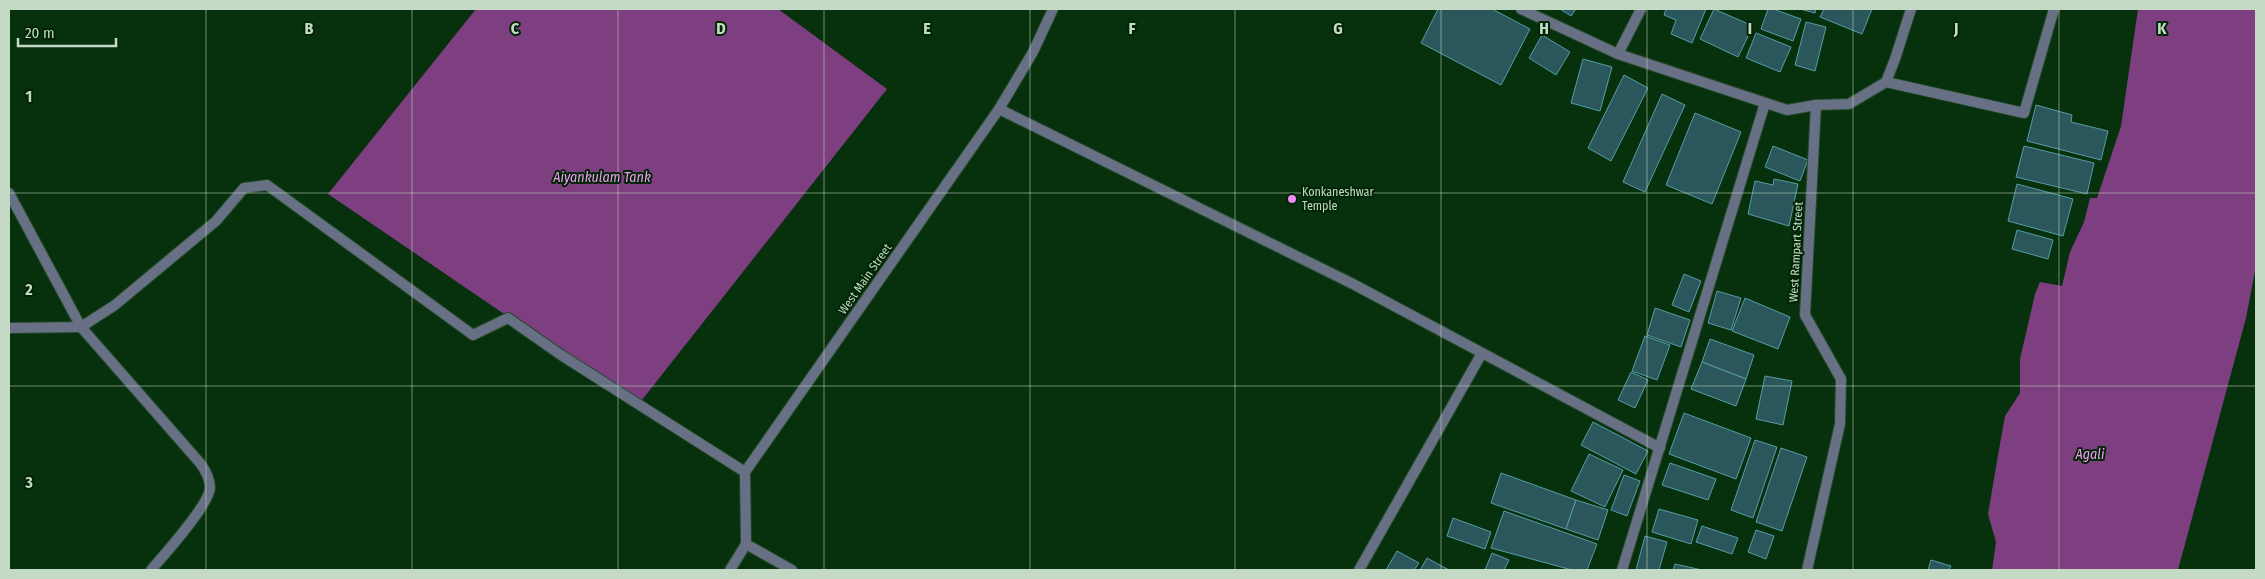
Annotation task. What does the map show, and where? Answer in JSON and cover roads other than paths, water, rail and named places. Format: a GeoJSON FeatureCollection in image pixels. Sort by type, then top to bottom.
{"type":"FeatureCollection","features":[{"type":"Feature","properties":{"kind":"street","name":"West Main Street"},"geometry":{"type":"LineString","coordinates":[[745,472],[999,109],[1033,52],[1053,9]]}},
{"type":"Feature","properties":{"kind":"street"},"geometry":{"type":"LineString","coordinates":[[1521,9],[1618,54],[1787,110],[1816,105],[1849,104],[1886,82],[1911,9]]}},
{"type":"Feature","properties":{"kind":"street"},"geometry":{"type":"LineString","coordinates":[[1618,54],[1641,9]]}},
{"type":"Feature","properties":{"kind":"street"},"geometry":{"type":"LineString","coordinates":[[1886,82],[2024,113],[2054,9]]}},
{"type":"Feature","properties":{"kind":"street"},"geometry":{"type":"LineString","coordinates":[[1622,570],[1764,103]]}},
{"type":"Feature","properties":{"kind":"street","name":"West Rampart Street"},"geometry":{"type":"LineString","coordinates":[[1807,570],[1840,424],[1842,379],[1805,315],[1816,105]]}},
{"type":"Feature","properties":{"kind":"street"},"geometry":{"type":"LineString","coordinates":[[999,109],[1353,284],[1660,448]]}},
{"type":"Feature","properties":{"kind":"street"},"geometry":{"type":"LineString","coordinates":[[9,328],[80,327],[115,305],[216,221],[244,188],[267,185],[473,335],[508,318],[561,355],[745,472],[746,544],[730,570]]}},
{"type":"Feature","properties":{"kind":"street"},"geometry":{"type":"LineString","coordinates":[[9,193],[80,327],[200,463],[208,475],[210,489],[204,504],[151,570]]}},
{"type":"Feature","properties":{"kind":"street"},"geometry":{"type":"LineString","coordinates":[[1359,570],[1482,354]]}},
{"type":"Feature","properties":{"kind":"street"},"geometry":{"type":"LineString","coordinates":[[746,544],[792,570]]}},
{"type":"Feature","properties":{"kind":"water","name":"Aiyankulam Tank"},"geometry":{"type":"Polygon","coordinates":[[[476,9],[778,9],[887,89],[638,405],[328,194],[476,9]]]}},
{"type":"Feature","properties":{"kind":"water","name":"Agali"},"geometry":{"type":"Polygon","coordinates":[[[2138,9],[2256,9],[2256,266],[2246,318],[2178,570],[1992,570],[1996,542],[1988,514],[2005,416],[2020,393],[2020,359],[2035,294],[2040,282],[2062,286],[2070,252],[2084,222],[2090,198],[2097,198],[2121,126],[2138,9]]]}},
{"type":"Feature","properties":{"kind":"place","name":"Konkaneshwar Temple"},"geometry":{"type":"Point","coordinates":[1292,199]}}]}
